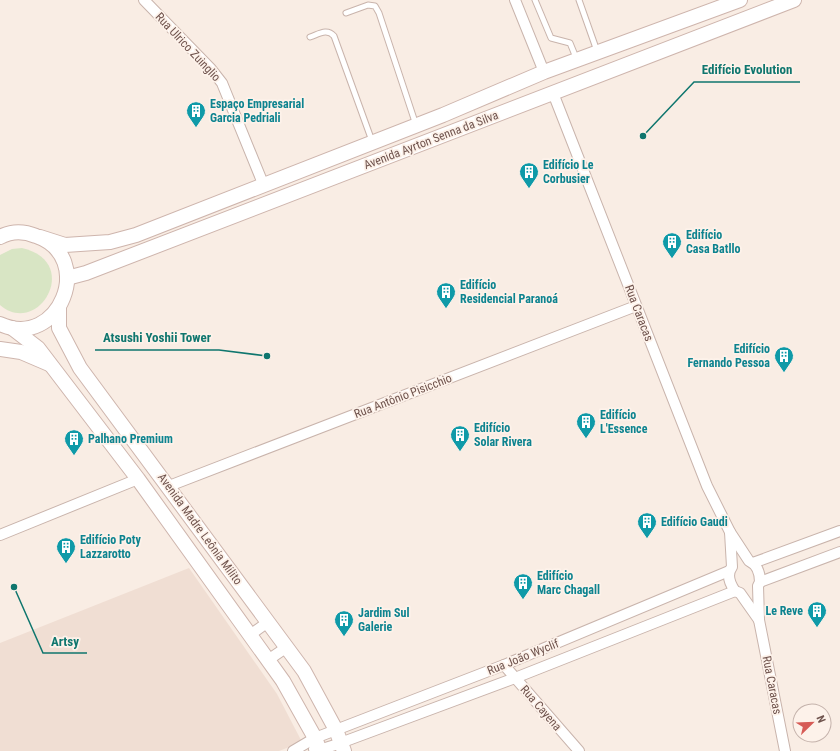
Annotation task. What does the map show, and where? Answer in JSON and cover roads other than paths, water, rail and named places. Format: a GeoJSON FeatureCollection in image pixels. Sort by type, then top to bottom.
{"type":"FeatureCollection","features":[{"type":"Feature","properties":{"kind":"main road","name":"Avenida Ayrton Senna da Silva"},"geometry":{"type":"LineString","coordinates":[[2,234],[17,232],[29,233],[64,245],[110,242],[136,235],[416,126],[544,72],[740,0]]}},
{"type":"Feature","properties":{"kind":"main road","name":"Avenida Ayrton Senna da Silva"},"geometry":{"type":"LineString","coordinates":[[67,278],[86,273],[794,0]]}},
{"type":"Feature","properties":{"kind":"main road"},"geometry":{"type":"LineString","coordinates":[[4,327],[26,328],[39,325],[50,318],[59,308],[66,293],[67,278],[65,265],[51,244],[40,237]]}},
{"type":"Feature","properties":{"kind":"main road","name":"Avenida Madre Leônia Milito"},"geometry":{"type":"LineString","coordinates":[[59,308],[59,328],[80,368],[169,486],[304,671],[340,741]]}},
{"type":"Feature","properties":{"kind":"main road","name":"Avenida Madre Leônia Milito"},"geometry":{"type":"LineString","coordinates":[[4,327],[38,348],[138,479],[283,681],[318,746]]}},
{"type":"Feature","properties":{"kind":"main road"},"geometry":{"type":"LineString","coordinates":[[0,349],[21,352],[49,364]]}},
{"type":"Feature","properties":{"kind":"street","name":"Rua Ulrico Zuinglio"},"geometry":{"type":"LineString","coordinates":[[144,0],[211,69],[222,83],[264,186]]}},
{"type":"Feature","properties":{"kind":"street"},"geometry":{"type":"LineString","coordinates":[[515,0],[544,72]]}},
{"type":"Feature","properties":{"kind":"street","name":"Rua Caracas"},"geometry":{"type":"LineString","coordinates":[[553,93],[707,486],[730,532],[751,562],[758,569],[759,620],[786,751]]}},
{"type":"Feature","properties":{"kind":"street","name":"Rua Antônio Pisicchio"},"geometry":{"type":"LineString","coordinates":[[169,486],[636,306]]}},
{"type":"Feature","properties":{"kind":"street"},"geometry":{"type":"LineString","coordinates":[[0,535],[138,479]]}},
{"type":"Feature","properties":{"kind":"street","name":"Rua João Wyclif"},"geometry":{"type":"LineString","coordinates":[[340,741],[504,665],[730,569],[739,561],[751,562],[840,531]]}},
{"type":"Feature","properties":{"kind":"street","name":"Rua Caracas"},"geometry":{"type":"LineString","coordinates":[[730,532],[729,582],[759,620]]}},
{"type":"Feature","properties":{"kind":"street","name":"Rua João Wyclif"},"geometry":{"type":"LineString","coordinates":[[296,750],[340,741],[515,678],[738,592],[750,593],[759,584],[840,552]]}},
{"type":"Feature","properties":{"kind":"street"},"geometry":{"type":"LineString","coordinates":[[250,635],[268,622]]}},
{"type":"Feature","properties":{"kind":"street"},"geometry":{"type":"LineString","coordinates":[[268,660],[287,647]]}},
{"type":"Feature","properties":{"kind":"street","name":"Rua Cayena"},"geometry":{"type":"LineString","coordinates":[[504,665],[579,751]]}},
{"type":"Feature","properties":{"kind":"lane"},"geometry":{"type":"LineString","coordinates":[[535,0],[551,38],[570,43],[577,60]]}},
{"type":"Feature","properties":{"kind":"lane"},"geometry":{"type":"LineString","coordinates":[[579,0],[597,52]]}},
{"type":"Feature","properties":{"kind":"lane"},"geometry":{"type":"LineString","coordinates":[[346,13],[368,5],[375,6],[379,13],[416,126]]}},
{"type":"Feature","properties":{"kind":"lane"},"geometry":{"type":"LineString","coordinates":[[310,38],[326,32],[331,33],[334,36],[373,143]]}},
{"type":"Feature","properties":{"kind":"place","name":"Espaço Empresarial Garcia Pedriali"},"geometry":{"type":"Point","coordinates":[196,128]}},
{"type":"Feature","properties":{"kind":"place","name":"Edifício Evolution"},"geometry":{"type":"Point","coordinates":[643,136]}},
{"type":"Feature","properties":{"kind":"place","name":"Edifício Le Corbusier"},"geometry":{"type":"Point","coordinates":[529,189]}},
{"type":"Feature","properties":{"kind":"place","name":"Edifício Casa Batllo"},"geometry":{"type":"Point","coordinates":[672,259]}},
{"type":"Feature","properties":{"kind":"place","name":"Edifício Residencial Paranoá"},"geometry":{"type":"Point","coordinates":[446,309]}},
{"type":"Feature","properties":{"kind":"place","name":"Atsushi Yoshii Tower"},"geometry":{"type":"Point","coordinates":[267,356]}},
{"type":"Feature","properties":{"kind":"place","name":"Edifício Fernando Pessoa"},"geometry":{"type":"Point","coordinates":[784,373]}},
{"type":"Feature","properties":{"kind":"place","name":"Edifício L'Essence"},"geometry":{"type":"Point","coordinates":[586,439]}},
{"type":"Feature","properties":{"kind":"place","name":"Edifício Solar Rivera"},"geometry":{"type":"Point","coordinates":[460,452]}},
{"type":"Feature","properties":{"kind":"place","name":"Palhano Premium"},"geometry":{"type":"Point","coordinates":[74,456]}},
{"type":"Feature","properties":{"kind":"place","name":"Edifício Gaudi"},"geometry":{"type":"Point","coordinates":[647,539]}},
{"type":"Feature","properties":{"kind":"place","name":"Edifício Poty Lazzarotto"},"geometry":{"type":"Point","coordinates":[66,564]}},
{"type":"Feature","properties":{"kind":"place","name":"Artsy"},"geometry":{"type":"Point","coordinates":[14,587]}},
{"type":"Feature","properties":{"kind":"place","name":"Edifício Marc Chagall"},"geometry":{"type":"Point","coordinates":[523,600]}},
{"type":"Feature","properties":{"kind":"place","name":"Le Reve"},"geometry":{"type":"Point","coordinates":[817,628]}},
{"type":"Feature","properties":{"kind":"place","name":"Jardim Sul Galerie"},"geometry":{"type":"Point","coordinates":[344,637]}}]}
